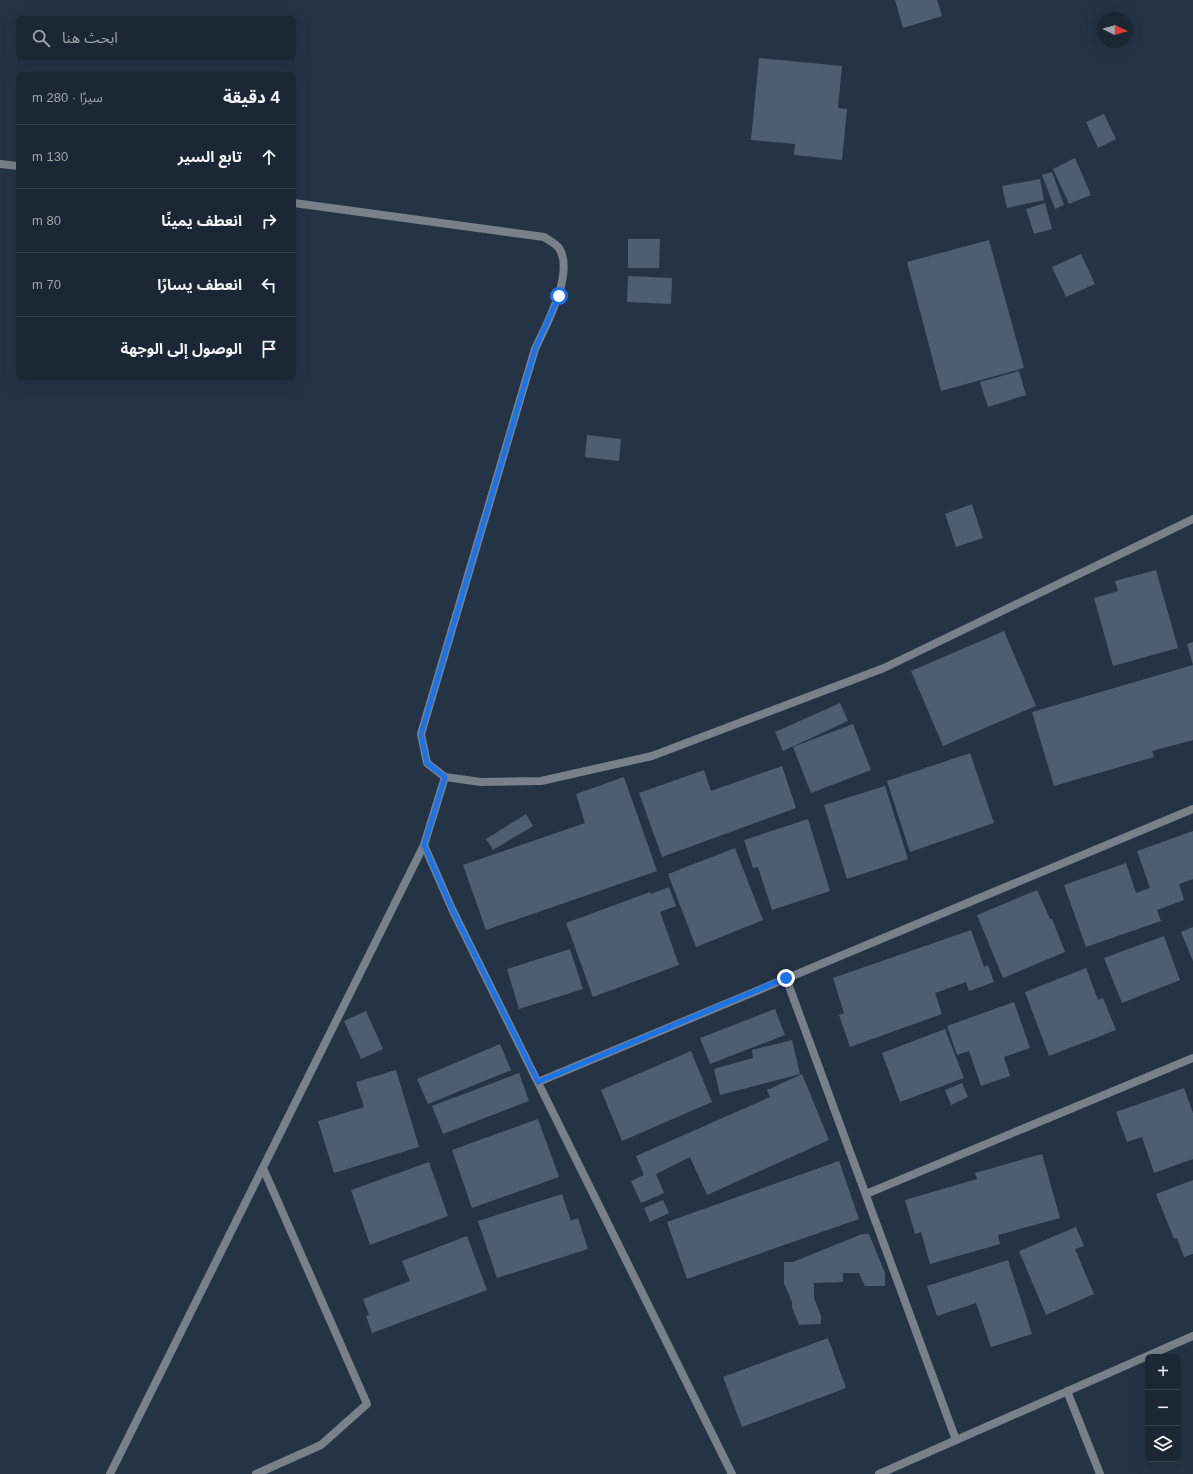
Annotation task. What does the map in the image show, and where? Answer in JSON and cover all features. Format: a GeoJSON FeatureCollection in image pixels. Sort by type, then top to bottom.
{"type":"FeatureCollection","features":[{"type":"Feature","properties":{"kind":"street"},"geometry":{"type":"LineString","coordinates":[[0,164],[16,166]]}},
{"type":"Feature","properties":{"kind":"street"},"geometry":{"type":"LineString","coordinates":[[296,203],[544,237],[559,248],[564,262],[559,296],[535,349],[421,734],[427,763],[445,777],[481,782],[540,782],[652,756],[884,668],[1193,520]]}},
{"type":"Feature","properties":{"kind":"street"},"geometry":{"type":"LineString","coordinates":[[110,1474],[424,845],[445,777]]}},
{"type":"Feature","properties":{"kind":"street"},"geometry":{"type":"LineString","coordinates":[[538,1082],[1193,809]]}},
{"type":"Feature","properties":{"kind":"street"},"geometry":{"type":"LineString","coordinates":[[424,845],[452,909],[732,1474]]}},
{"type":"Feature","properties":{"kind":"street"},"geometry":{"type":"LineString","coordinates":[[786,978],[956,1440]]}},
{"type":"Feature","properties":{"kind":"street"},"geometry":{"type":"LineString","coordinates":[[866,1194],[1193,1058]]}},
{"type":"Feature","properties":{"kind":"street"},"geometry":{"type":"LineString","coordinates":[[256,1474],[321,1445],[367,1404],[262,1168]]}},
{"type":"Feature","properties":{"kind":"street"},"geometry":{"type":"LineString","coordinates":[[879,1474],[1193,1336]]}},
{"type":"Feature","properties":{"kind":"street"},"geometry":{"type":"LineString","coordinates":[[1067,1391],[1100,1474]]}},
{"type":"Feature","properties":{"kind":"building"},"geometry":{"type":"Polygon","coordinates":[[[895,0],[937,0],[942,16],[903,28],[895,0]]]}},
{"type":"Feature","properties":{"kind":"building"},"geometry":{"type":"Polygon","coordinates":[[[759,58],[842,66],[838,108],[847,109],[842,160],[794,155],[795,144],[751,140],[759,58]]]}},
{"type":"Feature","properties":{"kind":"building"},"geometry":{"type":"Polygon","coordinates":[[[1104,114],[1116,139],[1098,148],[1086,122],[1104,114]]]}},
{"type":"Feature","properties":{"kind":"building"},"geometry":{"type":"Polygon","coordinates":[[[1075,158],[1091,195],[1069,204],[1053,169],[1075,158]]]}},
{"type":"Feature","properties":{"kind":"building"},"geometry":{"type":"Polygon","coordinates":[[[1052,172],[1064,205],[1055,209],[1042,175],[1052,172]]]}},
{"type":"Feature","properties":{"kind":"building"},"geometry":{"type":"Polygon","coordinates":[[[1040,179],[1044,200],[1007,208],[1002,186],[1040,179]]]}},
{"type":"Feature","properties":{"kind":"building"},"geometry":{"type":"Polygon","coordinates":[[[1045,203],[1052,229],[1034,234],[1026,209],[1045,203]]]}},
{"type":"Feature","properties":{"kind":"building"},"geometry":{"type":"Polygon","coordinates":[[[628,239],[660,239],[659,268],[628,268],[628,239]]]}},
{"type":"Feature","properties":{"kind":"building"},"geometry":{"type":"Polygon","coordinates":[[[989,240],[1024,368],[941,391],[907,262],[989,240]]]}},
{"type":"Feature","properties":{"kind":"building"},"geometry":{"type":"Polygon","coordinates":[[[1081,254],[1095,284],[1066,297],[1052,267],[1081,254]]]}},
{"type":"Feature","properties":{"kind":"building"},"geometry":{"type":"Polygon","coordinates":[[[628,276],[672,278],[671,304],[627,302],[628,276]]]}},
{"type":"Feature","properties":{"kind":"building"},"geometry":{"type":"Polygon","coordinates":[[[1019,371],[1026,395],[988,407],[980,382],[1019,371]]]}},
{"type":"Feature","properties":{"kind":"building"},"geometry":{"type":"Polygon","coordinates":[[[587,435],[621,439],[619,461],[585,457],[587,435]]]}},
{"type":"Feature","properties":{"kind":"building"},"geometry":{"type":"Polygon","coordinates":[[[972,504],[983,538],[956,547],[945,514],[972,504]]]}},
{"type":"Feature","properties":{"kind":"building"},"geometry":{"type":"Polygon","coordinates":[[[1156,570],[1178,648],[1113,666],[1094,598],[1118,591],[1115,581],[1156,570]]]}},
{"type":"Feature","properties":{"kind":"building"},"geometry":{"type":"Polygon","coordinates":[[[1004,631],[1036,706],[943,746],[911,671],[1004,631]]]}},
{"type":"Feature","properties":{"kind":"building"},"geometry":{"type":"Polygon","coordinates":[[[1193,642],[1193,665],[1187,644],[1193,642]]]}},
{"type":"Feature","properties":{"kind":"building"},"geometry":{"type":"Polygon","coordinates":[[[1193,665],[1193,740],[1152,751],[1154,757],[1054,786],[1032,712],[1193,665]]]}},
{"type":"Feature","properties":{"kind":"building"},"geometry":{"type":"Polygon","coordinates":[[[840,703],[848,721],[783,751],[775,732],[840,703]]]}},
{"type":"Feature","properties":{"kind":"building"},"geometry":{"type":"Polygon","coordinates":[[[853,724],[871,770],[811,793],[793,747],[853,724]]]}},
{"type":"Feature","properties":{"kind":"building"},"geometry":{"type":"Polygon","coordinates":[[[970,753],[994,823],[910,852],[887,781],[970,753]]]}},
{"type":"Feature","properties":{"kind":"building"},"geometry":{"type":"Polygon","coordinates":[[[782,766],[796,808],[662,857],[639,793],[704,770],[711,791],[782,766]]]}},
{"type":"Feature","properties":{"kind":"building"},"geometry":{"type":"Polygon","coordinates":[[[624,777],[657,871],[486,930],[463,865],[585,823],[576,794],[624,777]]]}},
{"type":"Feature","properties":{"kind":"building"},"geometry":{"type":"Polygon","coordinates":[[[885,786],[908,859],[847,879],[824,805],[885,786]]]}},
{"type":"Feature","properties":{"kind":"building"},"geometry":{"type":"Polygon","coordinates":[[[526,814],[533,826],[493,850],[486,839],[526,814]]]}},
{"type":"Feature","properties":{"kind":"building"},"geometry":{"type":"Polygon","coordinates":[[[808,819],[830,891],[772,910],[758,867],[753,868],[744,840],[808,819]]]}},
{"type":"Feature","properties":{"kind":"building"},"geometry":{"type":"Polygon","coordinates":[[[1193,831],[1193,879],[1179,884],[1184,900],[1157,910],[1161,921],[1086,947],[1064,885],[1126,863],[1136,893],[1150,888],[1137,851],[1193,831]]]}},
{"type":"Feature","properties":{"kind":"building"},"geometry":{"type":"Polygon","coordinates":[[[735,848],[763,920],[696,947],[668,874],[735,848]]]}},
{"type":"Feature","properties":{"kind":"building"},"geometry":{"type":"Polygon","coordinates":[[[669,887],[676,906],[660,912],[679,965],[593,997],[566,923],[650,892],[651,894],[669,887]]]}},
{"type":"Feature","properties":{"kind":"building"},"geometry":{"type":"Polygon","coordinates":[[[1037,890],[1050,919],[1052,919],[1065,952],[1003,978],[977,915],[1037,890]]]}},
{"type":"Feature","properties":{"kind":"building"},"geometry":{"type":"Polygon","coordinates":[[[1193,927],[1193,961],[1181,932],[1193,927]]]}},
{"type":"Feature","properties":{"kind":"building"},"geometry":{"type":"Polygon","coordinates":[[[971,930],[984,967],[988,965],[994,982],[969,991],[966,982],[935,993],[942,1014],[850,1047],[839,1015],[844,1013],[833,978],[971,930]]]}},
{"type":"Feature","properties":{"kind":"building"},"geometry":{"type":"Polygon","coordinates":[[[1164,936],[1180,980],[1122,1003],[1104,958],[1164,936]]]}},
{"type":"Feature","properties":{"kind":"building"},"geometry":{"type":"Polygon","coordinates":[[[570,949],[583,989],[519,1009],[507,969],[570,949]]]}},
{"type":"Feature","properties":{"kind":"building"},"geometry":{"type":"Polygon","coordinates":[[[1086,968],[1098,1000],[1103,998],[1116,1030],[1049,1056],[1025,992],[1086,968]]]}},
{"type":"Feature","properties":{"kind":"building"},"geometry":{"type":"Polygon","coordinates":[[[1014,1002],[1030,1048],[1004,1057],[1010,1076],[981,1086],[969,1051],[957,1055],[947,1026],[1014,1002]]]}},
{"type":"Feature","properties":{"kind":"building"},"geometry":{"type":"Polygon","coordinates":[[[775,1009],[785,1035],[710,1064],[700,1038],[775,1009]]]}},
{"type":"Feature","properties":{"kind":"building"},"geometry":{"type":"Polygon","coordinates":[[[366,1011],[383,1049],[361,1059],[344,1021],[366,1011]]]}},
{"type":"Feature","properties":{"kind":"building"},"geometry":{"type":"Polygon","coordinates":[[[945,1029],[964,1078],[900,1102],[882,1053],[945,1029]]]}},
{"type":"Feature","properties":{"kind":"building"},"geometry":{"type":"Polygon","coordinates":[[[792,1040],[800,1074],[720,1095],[714,1069],[753,1058],[752,1050],[792,1040]]]}},
{"type":"Feature","properties":{"kind":"building"},"geometry":{"type":"Polygon","coordinates":[[[500,1044],[511,1070],[428,1104],[417,1079],[500,1044]]]}},
{"type":"Feature","properties":{"kind":"building"},"geometry":{"type":"Polygon","coordinates":[[[691,1051],[712,1102],[622,1141],[601,1090],[691,1051]]]}},
{"type":"Feature","properties":{"kind":"building"},"geometry":{"type":"Polygon","coordinates":[[[396,1070],[419,1147],[334,1173],[318,1121],[364,1107],[356,1082],[396,1070]]]}},
{"type":"Feature","properties":{"kind":"building"},"geometry":{"type":"Polygon","coordinates":[[[519,1073],[529,1101],[443,1134],[432,1106],[519,1073]]]}},
{"type":"Feature","properties":{"kind":"building"},"geometry":{"type":"Polygon","coordinates":[[[802,1074],[829,1140],[707,1195],[690,1157],[656,1174],[664,1193],[641,1203],[631,1181],[644,1175],[636,1156],[770,1097],[767,1090],[802,1074]]]}},
{"type":"Feature","properties":{"kind":"building"},"geometry":{"type":"Polygon","coordinates":[[[962,1083],[968,1097],[951,1105],[945,1090],[962,1083]]]}},
{"type":"Feature","properties":{"kind":"building"},"geometry":{"type":"Polygon","coordinates":[[[1184,1088],[1193,1113],[1193,1159],[1154,1173],[1142,1137],[1127,1142],[1116,1112],[1184,1088]]]}},
{"type":"Feature","properties":{"kind":"building"},"geometry":{"type":"Polygon","coordinates":[[[538,1119],[559,1177],[472,1208],[452,1150],[538,1119]]]}},
{"type":"Feature","properties":{"kind":"building"},"geometry":{"type":"Polygon","coordinates":[[[1042,1154],[1060,1218],[998,1235],[1000,1244],[930,1264],[921,1232],[915,1234],[905,1200],[977,1179],[975,1173],[1042,1154]]]}},
{"type":"Feature","properties":{"kind":"building"},"geometry":{"type":"Polygon","coordinates":[[[839,1161],[859,1219],[687,1279],[667,1222],[839,1161]]]}},
{"type":"Feature","properties":{"kind":"building"},"geometry":{"type":"Polygon","coordinates":[[[429,1162],[448,1216],[370,1245],[351,1190],[429,1162]]]}},
{"type":"Feature","properties":{"kind":"building"},"geometry":{"type":"Polygon","coordinates":[[[1193,1180],[1193,1254],[1184,1257],[1177,1238],[1174,1239],[1156,1194],[1193,1180]]]}},
{"type":"Feature","properties":{"kind":"building"},"geometry":{"type":"Polygon","coordinates":[[[562,1194],[571,1221],[578,1218],[588,1249],[497,1278],[478,1221],[562,1194]]]}},
{"type":"Feature","properties":{"kind":"building"},"geometry":{"type":"Polygon","coordinates":[[[663,1200],[669,1213],[650,1222],[644,1208],[663,1200]]]}},
{"type":"Feature","properties":{"kind":"building"},"geometry":{"type":"Polygon","coordinates":[[[1076,1227],[1084,1246],[1075,1249],[1094,1294],[1046,1315],[1019,1251],[1076,1227]]]}},
{"type":"Feature","properties":{"kind":"building"},"geometry":{"type":"Polygon","coordinates":[[[862,1234],[869,1234],[885,1273],[885,1286],[865,1286],[859,1273],[843,1273],[843,1282],[814,1283],[814,1298],[821,1316],[821,1324],[799,1325],[784,1283],[784,1262],[793,1262],[862,1234]]]}},
{"type":"Feature","properties":{"kind":"building"},"geometry":{"type":"Polygon","coordinates":[[[467,1236],[487,1290],[372,1333],[366,1316],[369,1315],[363,1299],[410,1281],[402,1261],[467,1236]]]}},
{"type":"Feature","properties":{"kind":"building"},"geometry":{"type":"Polygon","coordinates":[[[1008,1260],[1032,1334],[991,1347],[976,1303],[937,1316],[927,1286],[1008,1260]]]}},
{"type":"Feature","properties":{"kind":"building"},"geometry":{"type":"Polygon","coordinates":[[[828,1338],[846,1388],[742,1427],[723,1377],[828,1338]]]}},
{"type":"Feature","properties":{"kind":"route"},"geometry":{"type":"LineString","coordinates":[[559,296],[535,349],[421,734],[427,763],[445,777],[424,845],[452,909],[538,1082],[786,978]]}}]}
